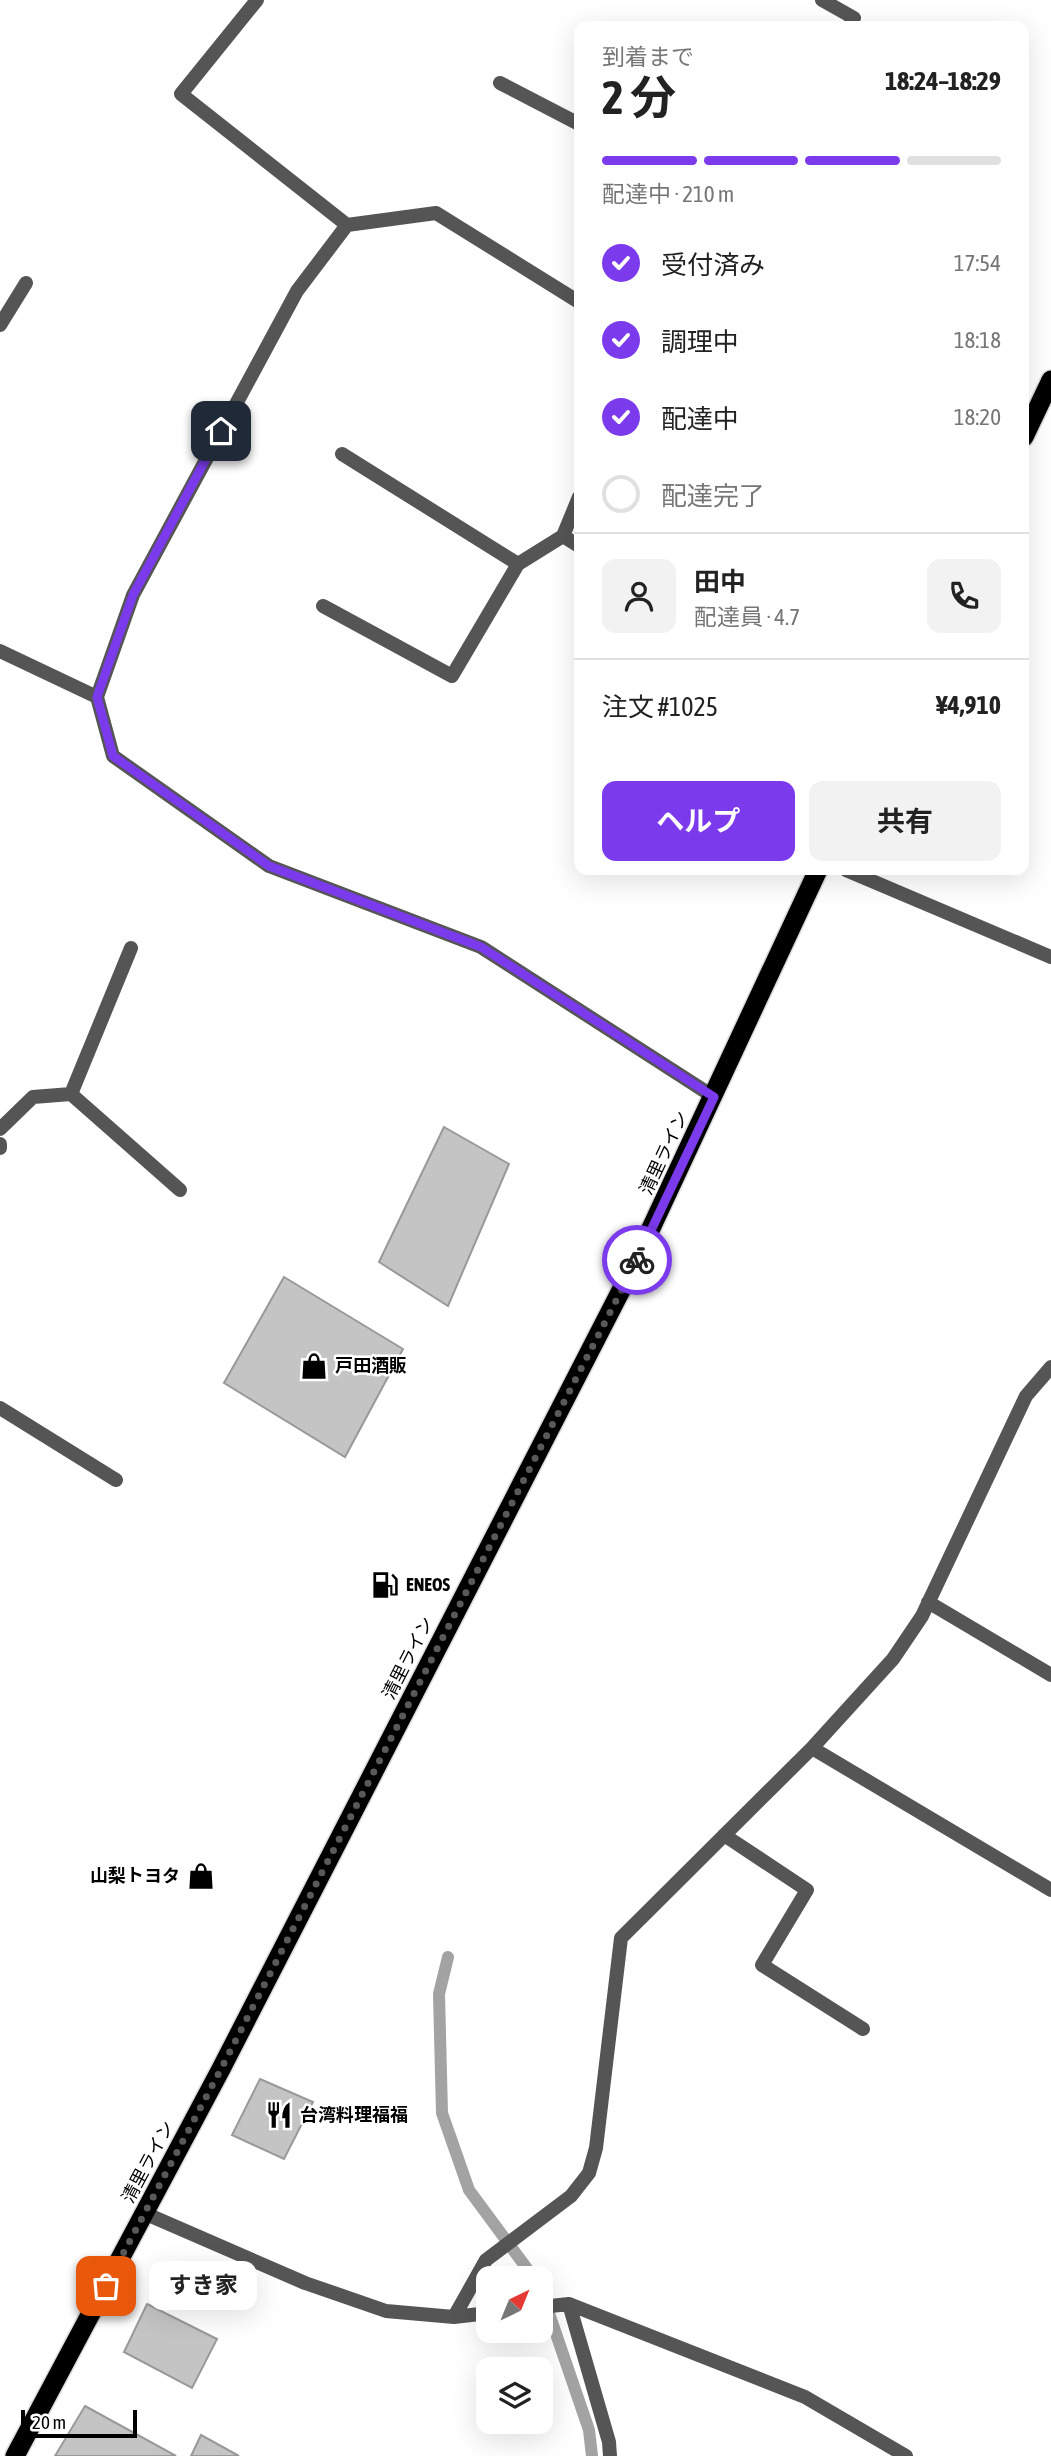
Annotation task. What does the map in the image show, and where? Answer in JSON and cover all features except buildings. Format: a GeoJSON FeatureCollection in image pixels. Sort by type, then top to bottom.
{"type":"FeatureCollection","features":[{"type":"Feature","properties":{"kind":"highway"},"geometry":{"type":"LineString","coordinates":[[1029,426],[1051,380]]}},
{"type":"Feature","properties":{"kind":"highway","name":"清里ライン"},"geometry":{"type":"LineString","coordinates":[[15,2456],[144,2213],[626,1281],[816,875]]}},
{"type":"Feature","properties":{"kind":"street"},"geometry":{"type":"LineString","coordinates":[[257,0],[181,94],[347,225]]}},
{"type":"Feature","properties":{"kind":"street"},"geometry":{"type":"LineString","coordinates":[[822,0],[854,18],[852,21]]}},
{"type":"Feature","properties":{"kind":"street"},"geometry":{"type":"LineString","coordinates":[[500,83],[574,121]]}},
{"type":"Feature","properties":{"kind":"street"},"geometry":{"type":"LineString","coordinates":[[574,299],[436,213],[347,225],[297,291],[139,583],[97,697],[113,756],[269,866],[481,947],[714,1097]]}},
{"type":"Feature","properties":{"kind":"street"},"geometry":{"type":"LineString","coordinates":[[0,324],[26,283]]}},
{"type":"Feature","properties":{"kind":"street"},"geometry":{"type":"LineString","coordinates":[[342,454],[518,564]]}},
{"type":"Feature","properties":{"kind":"street"},"geometry":{"type":"LineString","coordinates":[[323,606],[452,676],[518,564],[563,536],[574,509]]}},
{"type":"Feature","properties":{"kind":"street"},"geometry":{"type":"LineString","coordinates":[[563,536],[574,543]]}},
{"type":"Feature","properties":{"kind":"street"},"geometry":{"type":"LineString","coordinates":[[0,651],[97,697]]}},
{"type":"Feature","properties":{"kind":"street"},"geometry":{"type":"LineString","coordinates":[[858,875],[1051,957]]}},
{"type":"Feature","properties":{"kind":"street"},"geometry":{"type":"LineString","coordinates":[[71,1094],[131,948]]}},
{"type":"Feature","properties":{"kind":"street"},"geometry":{"type":"LineString","coordinates":[[0,1129],[33,1097],[71,1094],[180,1190]]}},
{"type":"Feature","properties":{"kind":"street"},"geometry":{"type":"LineString","coordinates":[[454,2317],[486,2260],[571,2196],[589,2173],[596,2148],[621,1938],[812,1748],[893,1659],[922,1616],[1026,1396],[1051,1367]]}},
{"type":"Feature","properties":{"kind":"street"},"geometry":{"type":"LineString","coordinates":[[0,1408],[116,1479]]}},
{"type":"Feature","properties":{"kind":"street"},"geometry":{"type":"LineString","coordinates":[[928,1602],[1051,1675]]}},
{"type":"Feature","properties":{"kind":"street"},"geometry":{"type":"LineString","coordinates":[[812,1748],[1051,1890]]}},
{"type":"Feature","properties":{"kind":"street"},"geometry":{"type":"LineString","coordinates":[[724,1835],[807,1890],[762,1965],[863,2029]]}},
{"type":"Feature","properties":{"kind":"street"},"geometry":{"type":"LineString","coordinates":[[144,2213],[305,2283],[386,2311],[454,2317],[476,2314]]}},
{"type":"Feature","properties":{"kind":"street"},"geometry":{"type":"LineString","coordinates":[[553,2306],[569,2304],[804,2397],[906,2456]]}},
{"type":"Feature","properties":{"kind":"street"},"geometry":{"type":"LineString","coordinates":[[569,2304],[610,2442],[610,2456]]}},
{"type":"Feature","properties":{"kind":"waterway"},"geometry":{"type":"LineString","coordinates":[[448,1957],[439,1994],[442,2113],[469,2190],[525,2266]]}},
{"type":"Feature","properties":{"kind":"waterway"},"geometry":{"type":"LineString","coordinates":[[553,2325],[589,2430],[592,2456]]}},
{"type":"Feature","properties":{"kind":"way so far"},"geometry":{"type":"LineString","coordinates":[[106,2286],[221,2069],[637,1260]]}},
{"type":"Feature","properties":{"kind":"place","name":"戸田酒販"},"geometry":{"type":"Point","coordinates":[314,1366]}},
{"type":"Feature","properties":{"kind":"place","name":"ENEOS"},"geometry":{"type":"Point","coordinates":[385,1585]}},
{"type":"Feature","properties":{"kind":"place","name":"山梨トヨタ"},"geometry":{"type":"Point","coordinates":[201,1876]}},
{"type":"Feature","properties":{"kind":"place","name":"台湾料理福福"},"geometry":{"type":"Point","coordinates":[279,2115]}},
{"type":"Feature","properties":{"kind":"place","name":"すき家"},"geometry":{"type":"Point","coordinates":[106,2286]}},
{"type":"Feature","properties":{"kind":"route"},"geometry":{"type":"LineString","coordinates":[[221,431],[133,595],[97,697],[113,756],[269,866],[481,947],[714,1097],[637,1260]]}}]}
